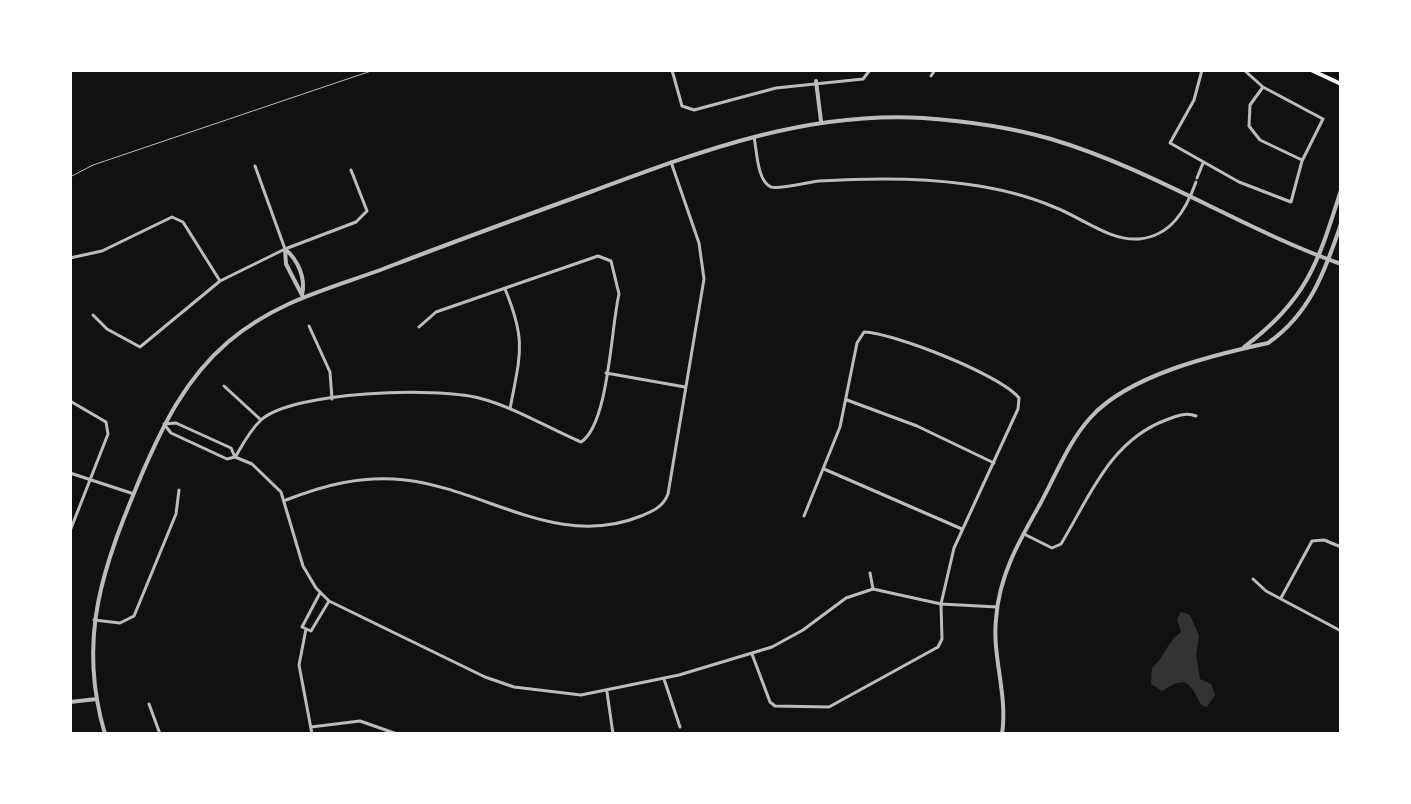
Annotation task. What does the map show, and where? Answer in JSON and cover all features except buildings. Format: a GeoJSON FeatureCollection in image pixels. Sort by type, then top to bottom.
{"type":"FeatureCollection","features":[{"type":"Feature","properties":{"kind":"main road"},"geometry":{"type":"LineString","coordinates":[[1311,70],[1341,84]]}},
{"type":"Feature","properties":{"kind":"street"},"geometry":{"type":"LineString","coordinates":[[672,70],[682,106],[694,110],[776,88],[816,81],[863,79],[870,70]]}},
{"type":"Feature","properties":{"kind":"street"},"geometry":{"type":"LineString","coordinates":[[931,76],[935,70]]}},
{"type":"Feature","properties":{"kind":"street"},"geometry":{"type":"LineString","coordinates":[[1202,70],[1194,100],[1170,143],[1239,182],[1291,202],[1302,161],[1323,119],[1263,87],[1244,70]]}},
{"type":"Feature","properties":{"kind":"street"},"geometry":{"type":"LineString","coordinates":[[816,81],[821,121]]}},
{"type":"Feature","properties":{"kind":"street"},"geometry":{"type":"LineString","coordinates":[[1263,87],[1250,105],[1249,126],[1260,140],[1302,161]]}},
{"type":"Feature","properties":{"kind":"street"},"geometry":{"type":"LineString","coordinates":[[105,734],[92,664],[94,620],[108,554],[164,424],[187,386],[217,352],[251,324],[302,295],[377,272],[671,162],[753,135],[821,121],[917,118],[988,125],[1070,146],[1341,264]]}},
{"type":"Feature","properties":{"kind":"street"},"geometry":{"type":"LineString","coordinates":[[753,135],[762,177],[771,187],[883,178],[965,184],[1038,201],[1115,236],[1135,239],[1168,228],[1191,197],[1203,162]]}},
{"type":"Feature","properties":{"kind":"street"},"geometry":{"type":"LineString","coordinates":[[286,500],[328,484],[393,479],[438,485],[551,523],[601,527],[626,522],[656,509],[667,498],[703,298],[703,267],[671,162]]}},
{"type":"Feature","properties":{"kind":"street"},"geometry":{"type":"LineString","coordinates":[[255,166],[285,249],[286,264],[302,295]]}},
{"type":"Feature","properties":{"kind":"street"},"geometry":{"type":"LineString","coordinates":[[93,315],[107,329],[140,347],[220,281],[285,249],[356,222],[365,214],[367,207],[351,170]]}},
{"type":"Feature","properties":{"kind":"street"},"geometry":{"type":"LineString","coordinates":[[1242,349],[1295,303],[1320,256],[1341,190]]}},
{"type":"Feature","properties":{"kind":"street"},"geometry":{"type":"LineString","coordinates":[[70,258],[102,251],[172,217],[183,222],[220,281]]}},
{"type":"Feature","properties":{"kind":"street"},"geometry":{"type":"LineString","coordinates":[[1002,734],[997,607],[1004,573],[1078,435],[1106,402],[1150,378],[1268,343],[1299,317],[1329,260],[1341,224]]}},
{"type":"Feature","properties":{"kind":"street"},"geometry":{"type":"LineString","coordinates":[[285,249],[293,256],[305,283],[302,295]]}},
{"type":"Feature","properties":{"kind":"street"},"geometry":{"type":"LineString","coordinates":[[164,424],[171,433],[227,459],[235,457],[261,420],[294,405],[388,392],[463,395],[510,410],[581,442],[589,437],[600,407],[619,294],[617,279],[611,261],[598,256],[585,259],[436,312],[419,327]]}},
{"type":"Feature","properties":{"kind":"street"},"geometry":{"type":"LineString","coordinates":[[505,289],[519,322],[521,342],[510,410]]}},
{"type":"Feature","properties":{"kind":"street"},"geometry":{"type":"LineString","coordinates":[[309,326],[330,372],[332,399]]}},
{"type":"Feature","properties":{"kind":"street"},"geometry":{"type":"LineString","coordinates":[[752,654],[770,702],[790,707],[829,707],[938,647],[942,639],[941,604],[948,567],[962,529],[1018,409],[1019,398],[1012,389],[977,369],[864,332],[857,343],[846,400],[824,469],[804,516]]}},
{"type":"Feature","properties":{"kind":"street"},"geometry":{"type":"LineString","coordinates":[[606,373],[685,387]]}},
{"type":"Feature","properties":{"kind":"street"},"geometry":{"type":"LineString","coordinates":[[224,386],[261,420]]}},
{"type":"Feature","properties":{"kind":"street"},"geometry":{"type":"LineString","coordinates":[[846,400],[917,426],[994,463]]}},
{"type":"Feature","properties":{"kind":"street"},"geometry":{"type":"LineString","coordinates":[[70,401],[108,424],[108,434],[70,531]]}},
{"type":"Feature","properties":{"kind":"street"},"geometry":{"type":"LineString","coordinates":[[1024,533],[1052,548],[1061,544],[1122,445],[1160,423],[1187,414],[1196,416]]}},
{"type":"Feature","properties":{"kind":"street"},"geometry":{"type":"LineString","coordinates":[[164,424],[176,423],[231,448],[235,457],[266,475],[286,500],[303,566],[320,593],[329,601],[502,684],[570,695],[607,692],[664,679],[752,654],[803,630],[846,598],[873,589],[941,604],[997,607]]}},
{"type":"Feature","properties":{"kind":"street"},"geometry":{"type":"LineString","coordinates":[[824,469],[962,529]]}},
{"type":"Feature","properties":{"kind":"street"},"geometry":{"type":"LineString","coordinates":[[70,473],[134,494]]}},
{"type":"Feature","properties":{"kind":"street"},"geometry":{"type":"LineString","coordinates":[[94,620],[120,623],[134,616],[176,514],[179,490]]}},
{"type":"Feature","properties":{"kind":"street"},"geometry":{"type":"LineString","coordinates":[[1281,598],[1312,541],[1324,540],[1341,547]]}},
{"type":"Feature","properties":{"kind":"street"},"geometry":{"type":"LineString","coordinates":[[870,573],[873,589]]}},
{"type":"Feature","properties":{"kind":"street"},"geometry":{"type":"LineString","coordinates":[[1253,579],[1341,631]]}},
{"type":"Feature","properties":{"kind":"street"},"geometry":{"type":"LineString","coordinates":[[320,593],[302,627],[311,631],[329,601]]}},
{"type":"Feature","properties":{"kind":"street"},"geometry":{"type":"LineString","coordinates":[[306,629],[299,665],[312,734]]}},
{"type":"Feature","properties":{"kind":"street"},"geometry":{"type":"LineString","coordinates":[[664,679],[680,727]]}},
{"type":"Feature","properties":{"kind":"street"},"geometry":{"type":"LineString","coordinates":[[607,692],[613,734]]}},
{"type":"Feature","properties":{"kind":"street"},"geometry":{"type":"LineString","coordinates":[[70,702],[97,699]]}},
{"type":"Feature","properties":{"kind":"street"},"geometry":{"type":"LineString","coordinates":[[149,704],[160,734]]}},
{"type":"Feature","properties":{"kind":"street"},"geometry":{"type":"LineString","coordinates":[[311,727],[360,721],[397,734]]}},
{"type":"Feature","properties":{"kind":"lane"},"geometry":{"type":"LineString","coordinates":[[70,177],[93,165],[374,70]]}},
{"type":"Feature","properties":{"kind":"shaded area"},"geometry":{"type":"Polygon","coordinates":[[[1181,612],[1190,615],[1199,636],[1196,654],[1200,679],[1211,684],[1215,695],[1207,707],[1201,705],[1186,683],[1176,683],[1162,691],[1151,684],[1152,668],[1181,632],[1177,619],[1181,612]]]}}]}
